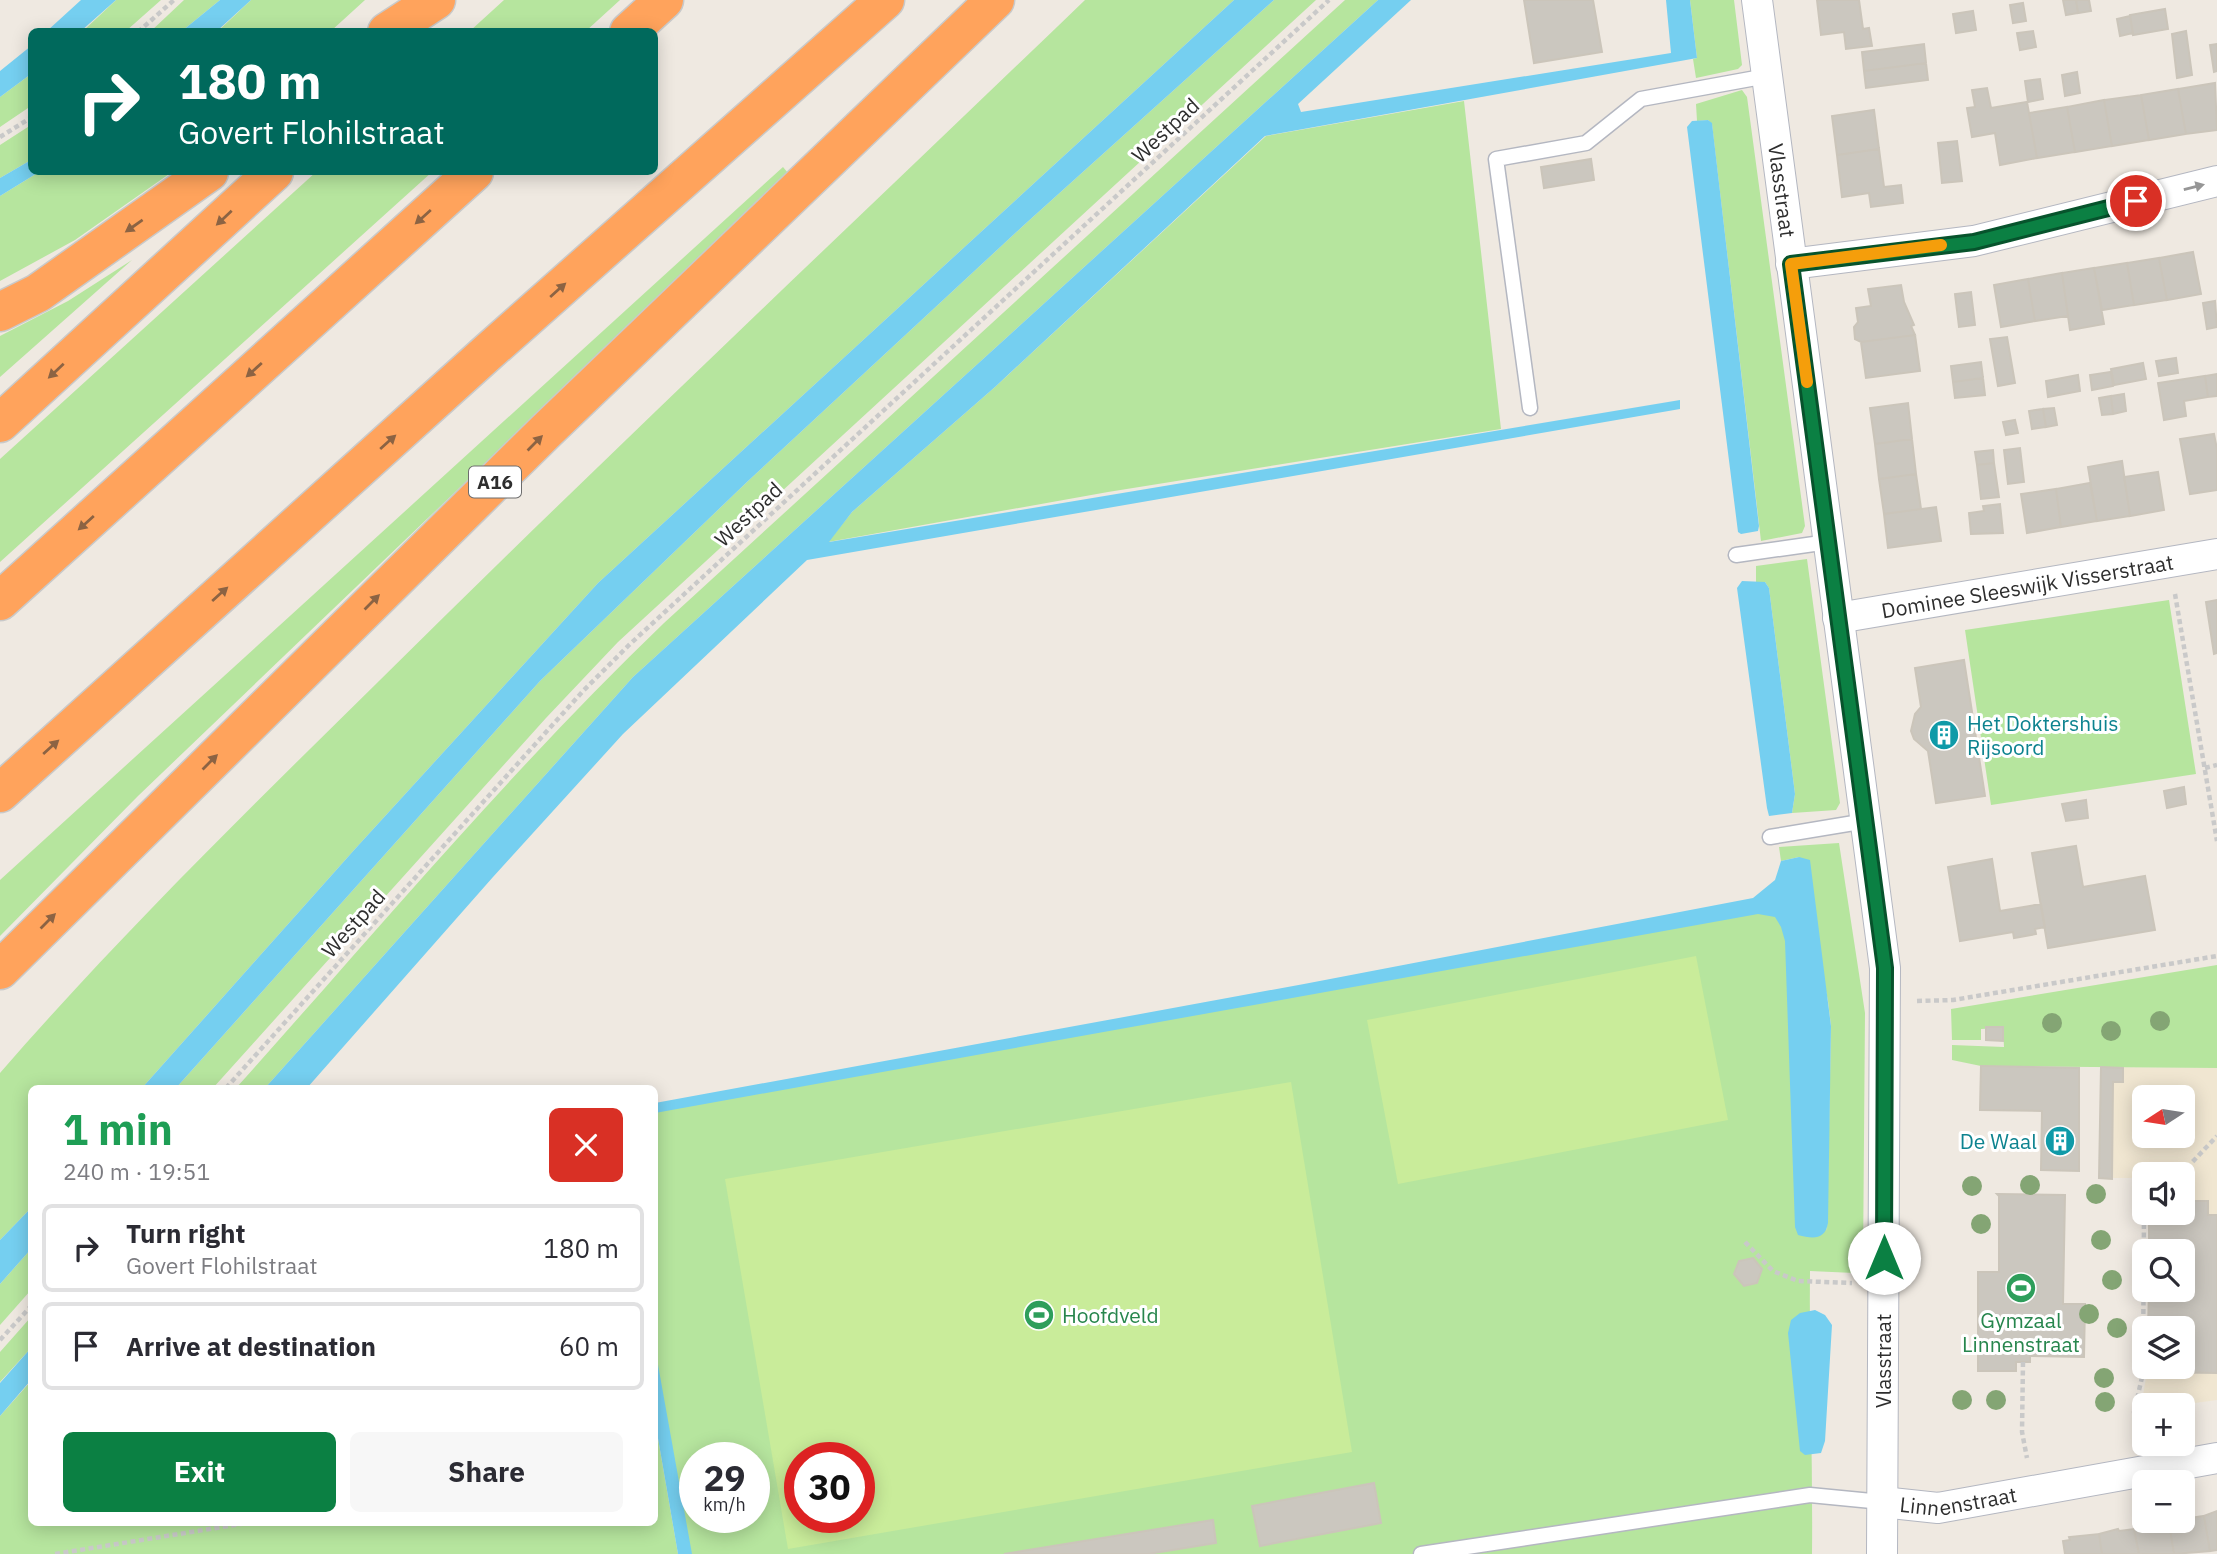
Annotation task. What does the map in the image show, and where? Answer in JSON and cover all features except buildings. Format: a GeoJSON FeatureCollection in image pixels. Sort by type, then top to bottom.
{"type":"FeatureCollection","features":[{"type":"Feature","properties":{"kind":"highway"},"geometry":{"type":"LineString","coordinates":[[393,28],[436,0]]}},
{"type":"Feature","properties":{"kind":"highway"},"geometry":{"type":"LineString","coordinates":[[427,28],[457,0]]}},
{"type":"Feature","properties":{"kind":"highway"},"geometry":{"type":"LineString","coordinates":[[633,28],[664,0]]}},
{"type":"Feature","properties":{"kind":"highway"},"geometry":{"type":"LineString","coordinates":[[0,793],[475,363],[885,0]]}},
{"type":"Feature","properties":{"kind":"highway","name":"A16"},"geometry":{"type":"LineString","coordinates":[[0,970],[545,432],[995,0]]}},
{"type":"Feature","properties":{"kind":"highway"},"geometry":{"type":"LineString","coordinates":[[0,312],[37,293],[205,175]]}},
{"type":"Feature","properties":{"kind":"highway"},"geometry":{"type":"LineString","coordinates":[[0,423],[271,175]]}},
{"type":"Feature","properties":{"kind":"highway"},"geometry":{"type":"LineString","coordinates":[[0,601],[471,175]]}},
{"type":"Feature","properties":{"kind":"street","name":"Vlasstraat"},"geometry":{"type":"LineString","coordinates":[[1757,0],[1885,968],[1882,1554]]}},
{"type":"Feature","properties":{"kind":"street"},"geometry":{"type":"LineString","coordinates":[[1791,264],[1974,242],[2217,181]]}},
{"type":"Feature","properties":{"kind":"street","name":"Dominee Sleeswijk Visserstraat"},"geometry":{"type":"LineString","coordinates":[[1838,618],[2217,554]]}},
{"type":"Feature","properties":{"kind":"street","name":"Linnenstraat"},"geometry":{"type":"LineString","coordinates":[[2145,1470],[2217,1458]]}},
{"type":"Feature","properties":{"kind":"street","name":"Linnenstraat"},"geometry":{"type":"LineString","coordinates":[[1882,1502],[1938,1508],[2132,1472]]}},
{"type":"Feature","properties":{"kind":"lane"},"geometry":{"type":"LineString","coordinates":[[1530,408],[1496,159],[1586,143],[1641,99],[1767,76]]}},
{"type":"Feature","properties":{"kind":"lane"},"geometry":{"type":"LineString","coordinates":[[1735,555],[1828,542]]}},
{"type":"Feature","properties":{"kind":"lane"},"geometry":{"type":"LineString","coordinates":[[1770,837],[1866,821]]}},
{"type":"Feature","properties":{"kind":"lane"},"geometry":{"type":"LineString","coordinates":[[1422,1554],[1810,1495],[1882,1502]]}},
{"type":"Feature","properties":{"kind":"path"},"geometry":{"type":"LineString","coordinates":[[142,28],[174,0]]}},
{"type":"Feature","properties":{"kind":"path","name":"Westpad"},"geometry":{"type":"LineString","coordinates":[[229,1085],[601,673],[1329,0]]}},
{"type":"Feature","properties":{"kind":"path"},"geometry":{"type":"LineString","coordinates":[[0,136],[28,119]]}},
{"type":"Feature","properties":{"kind":"path"},"geometry":{"type":"LineString","coordinates":[[2169,562],[2217,841]]}},
{"type":"Feature","properties":{"kind":"path"},"geometry":{"type":"LineString","coordinates":[[2204,768],[2217,765]]}},
{"type":"Feature","properties":{"kind":"path"},"geometry":{"type":"LineString","coordinates":[[1885,1003],[1953,1000],[2217,956]]}},
{"type":"Feature","properties":{"kind":"path"},"geometry":{"type":"LineString","coordinates":[[2192,1162],[2217,1136]]}},
{"type":"Feature","properties":{"kind":"path"},"geometry":{"type":"LineString","coordinates":[[2144,1225],[2143,1373],[2134,1412],[2145,1470]]}},
{"type":"Feature","properties":{"kind":"path"},"geometry":{"type":"LineString","coordinates":[[1745,1242],[1773,1271],[1798,1281],[1884,1283]]}},
{"type":"Feature","properties":{"kind":"path"},"geometry":{"type":"LineString","coordinates":[[0,1340],[28,1309]]}},
{"type":"Feature","properties":{"kind":"path","name":"Linnenstraat"},"geometry":{"type":"LineString","coordinates":[[2023,1362],[2022,1432],[2034,1490]]}},
{"type":"Feature","properties":{"kind":"path"},"geometry":{"type":"LineString","coordinates":[[55,1554],[228,1526]]}},
{"type":"Feature","properties":{"kind":"shaded area"},"geometry":{"type":"Polygon","coordinates":[[[2101,1067],[2217,1068],[2217,1400],[2195,1403],[2195,1393],[2143,1393],[2146,1379],[2195,1379],[2195,1316],[2148,1316],[2149,1302],[2195,1302],[2195,1239],[2149,1239],[2149,1225],[2195,1225],[2195,1162],[2132,1162],[2132,1178],[2099,1178],[2101,1067]]]}},
{"type":"Feature","properties":{"kind":"green space"},"geometry":{"type":"Polygon","coordinates":[[[116,0],[161,0],[129,28],[86,28],[116,0]]]}},
{"type":"Feature","properties":{"kind":"green space"},"geometry":{"type":"Polygon","coordinates":[[[184,0],[220,0],[186,28],[154,28],[184,0]]]}},
{"type":"Feature","properties":{"kind":"green space"},"geometry":{"type":"Polygon","coordinates":[[[251,0],[365,0],[334,28],[221,28],[251,0]]]}},
{"type":"Feature","properties":{"kind":"green space"},"geometry":{"type":"Polygon","coordinates":[[[504,0],[620,0],[589,28],[473,28],[504,0]]]}},
{"type":"Feature","properties":{"kind":"green space"},"geometry":{"type":"Polygon","coordinates":[[[1085,0],[1234,0],[598,583],[145,1085],[28,1085],[28,1211],[0,1240],[0,1073],[138,923],[281,777],[730,340],[1085,0]]]}},
{"type":"Feature","properties":{"kind":"green space"},"geometry":{"type":"Polygon","coordinates":[[[1274,0],[1316,0],[618,642],[546,718],[216,1085],[179,1085],[540,681],[748,481],[1024,225],[1274,0]]]}},
{"type":"Feature","properties":{"kind":"green space"},"geometry":{"type":"Polygon","coordinates":[[[1345,0],[1378,0],[633,677],[268,1085],[239,1085],[499,793],[664,623],[1345,0]]]}},
{"type":"Feature","properties":{"kind":"green space"},"geometry":{"type":"Polygon","coordinates":[[[1690,0],[1734,0],[1742,65],[1738,69],[1696,78],[1693,59],[1697,58],[1690,0]]]}},
{"type":"Feature","properties":{"kind":"green space"},"geometry":{"type":"Polygon","coordinates":[[[28,76],[28,108],[0,127],[0,97],[28,76]]]}},
{"type":"Feature","properties":{"kind":"green space"},"geometry":{"type":"Polygon","coordinates":[[[1742,90],[1747,97],[1805,526],[1802,533],[1761,541],[1712,124],[1708,120],[1697,121],[1696,104],[1742,90]]]}},
{"type":"Feature","properties":{"kind":"green space"},"geometry":{"type":"Polygon","coordinates":[[[1464,101],[1501,429],[1108,492],[828,542],[852,512],[995,387],[1266,136],[1464,101]]]}},
{"type":"Feature","properties":{"kind":"green space"},"geometry":{"type":"Polygon","coordinates":[[[28,127],[28,162],[0,178],[0,145],[28,127]]]}},
{"type":"Feature","properties":{"kind":"green space"},"geometry":{"type":"Polygon","coordinates":[[[783,167],[788,173],[138,796],[0,936],[0,880],[783,167]]]}},
{"type":"Feature","properties":{"kind":"green space"},"geometry":{"type":"Polygon","coordinates":[[[34,175],[168,175],[75,240],[0,281],[0,196],[34,175]]]}},
{"type":"Feature","properties":{"kind":"green space"},"geometry":{"type":"Polygon","coordinates":[[[313,175],[429,175],[0,562],[0,459],[313,175]]]}},
{"type":"Feature","properties":{"kind":"green space"},"geometry":{"type":"Polygon","coordinates":[[[132,260],[0,377],[0,336],[68,301],[132,260]]]}},
{"type":"Feature","properties":{"kind":"green space"},"geometry":{"type":"Polygon","coordinates":[[[1807,559],[1840,803],[1836,810],[1792,813],[1795,794],[1769,588],[1765,582],[1756,582],[1756,566],[1807,559]]]}},
{"type":"Feature","properties":{"kind":"green space"},"geometry":{"type":"Polygon","coordinates":[[[2169,600],[2196,774],[1991,805],[1965,630],[2169,600]]]}},
{"type":"Feature","properties":{"kind":"green space"},"geometry":{"type":"Polygon","coordinates":[[[1839,843],[1865,1013],[1862,1269],[1854,1273],[1810,1271],[1812,1554],[685,1554],[681,1533],[770,1533],[770,1442],[679,1442],[679,1520],[658,1400],[658,1106],[1791,901],[1827,1231],[1831,1026],[1799,857],[1781,861],[1779,847],[1839,843]]]}},
{"type":"Feature","properties":{"kind":"green space"},"geometry":{"type":"Polygon","coordinates":[[[1696,956],[1728,1120],[1398,1184],[1367,1020],[1696,956]]]}},
{"type":"Feature","properties":{"kind":"green space"},"geometry":{"type":"Polygon","coordinates":[[[2217,965],[2217,1068],[1981,1066],[1952,1060],[1952,1045],[2004,1047],[2003,1028],[1981,1029],[1981,1040],[1952,1040],[1951,1009],[2217,965]]]}},
{"type":"Feature","properties":{"kind":"green space","name":"Hoofdveld"},"geometry":{"type":"Polygon","coordinates":[[[1291,1082],[1352,1452],[788,1549],[785,1533],[875,1533],[875,1442],[784,1442],[784,1526],[725,1179],[1291,1082]]]}},
{"type":"Feature","properties":{"kind":"green space"},"geometry":{"type":"Polygon","coordinates":[[[28,1252],[28,1293],[0,1325],[0,1284],[28,1252]]]}},
{"type":"Feature","properties":{"kind":"green space"},"geometry":{"type":"Polygon","coordinates":[[[28,1320],[28,1351],[0,1382],[0,1352],[28,1320]]]}},
{"type":"Feature","properties":{"kind":"green space"},"geometry":{"type":"Polygon","coordinates":[[[28,1384],[28,1526],[658,1526],[658,1438],[678,1554],[0,1554],[0,1416],[28,1384]]]}},
{"type":"Feature","properties":{"kind":"water"},"geometry":{"type":"Polygon","coordinates":[[[81,0],[116,0],[84,28],[50,28],[81,0]]]}},
{"type":"Feature","properties":{"kind":"water"},"geometry":{"type":"Polygon","coordinates":[[[220,0],[251,0],[220,28],[186,28],[220,0]]]}},
{"type":"Feature","properties":{"kind":"water"},"geometry":{"type":"Polygon","coordinates":[[[1234,0],[1274,0],[1024,225],[748,481],[540,681],[179,1085],[145,1085],[598,583],[1234,0]]]}},
{"type":"Feature","properties":{"kind":"water"},"geometry":{"type":"Polygon","coordinates":[[[1378,0],[1411,0],[1298,104],[1301,112],[1671,53],[1666,0],[1690,0],[1697,58],[1265,136],[995,387],[852,512],[829,542],[1680,400],[1680,409],[807,560],[623,734],[310,1085],[268,1085],[633,677],[1378,0]]]}},
{"type":"Feature","properties":{"kind":"water"},"geometry":{"type":"Polygon","coordinates":[[[28,48],[28,76],[0,97],[0,71],[28,48]]]}},
{"type":"Feature","properties":{"kind":"water"},"geometry":{"type":"Polygon","coordinates":[[[1708,120],[1712,123],[1759,526],[1758,531],[1741,534],[1738,532],[1687,127],[1692,121],[1708,120]]]}},
{"type":"Feature","properties":{"kind":"water"},"geometry":{"type":"Polygon","coordinates":[[[28,162],[28,175],[34,175],[0,196],[0,178],[28,162]]]}},
{"type":"Feature","properties":{"kind":"water"},"geometry":{"type":"Polygon","coordinates":[[[1742,581],[1765,582],[1769,588],[1795,794],[1792,813],[1769,816],[1767,808],[1737,588],[1742,581]]]}},
{"type":"Feature","properties":{"kind":"water"},"geometry":{"type":"Polygon","coordinates":[[[1799,857],[1810,860],[1831,1026],[1828,1223],[1824,1233],[1817,1237],[1798,1235],[1795,1227],[1785,941],[1775,917],[1758,914],[658,1112],[658,1102],[1304,984],[1753,898],[1775,880],[1781,861],[1799,857]]]}},
{"type":"Feature","properties":{"kind":"water"},"geometry":{"type":"Polygon","coordinates":[[[28,1211],[28,1252],[0,1284],[0,1240],[28,1211]]]}},
{"type":"Feature","properties":{"kind":"water"},"geometry":{"type":"Polygon","coordinates":[[[1815,1310],[1825,1315],[1832,1325],[1825,1441],[1821,1453],[1805,1455],[1800,1451],[1788,1333],[1791,1320],[1800,1313],[1815,1310]]]}},
{"type":"Feature","properties":{"kind":"water"},"geometry":{"type":"Polygon","coordinates":[[[28,1351],[28,1383],[0,1416],[0,1383],[28,1351]]]}},
{"type":"Feature","properties":{"kind":"water"},"geometry":{"type":"Polygon","coordinates":[[[658,1365],[679,1482],[679,1533],[688,1533],[692,1554],[678,1554],[658,1438],[658,1365]]]}},
{"type":"Feature","properties":{"kind":"slow traffic"},"geometry":{"type":"LineString","coordinates":[[1807,382],[1791,264],[1941,245]]}},
{"type":"Feature","properties":{"kind":"place","name":"Het Doktershuis Rijsoord"},"geometry":{"type":"Point","coordinates":[1944,735]}},
{"type":"Feature","properties":{"kind":"place","name":"De Waal"},"geometry":{"type":"Point","coordinates":[2060,1141]}},
{"type":"Feature","properties":{"kind":"place","name":"Gymzaal Linnenstraat"},"geometry":{"type":"Point","coordinates":[2021,1288]}},
{"type":"Feature","properties":{"kind":"place","name":"Hoofdveld"},"geometry":{"type":"Point","coordinates":[1039,1315]}},
{"type":"Feature","properties":{"kind":"route"},"geometry":{"type":"LineString","coordinates":[[1884,1258],[1885,968],[1791,264],[1974,242],[2136,201]]}}]}
